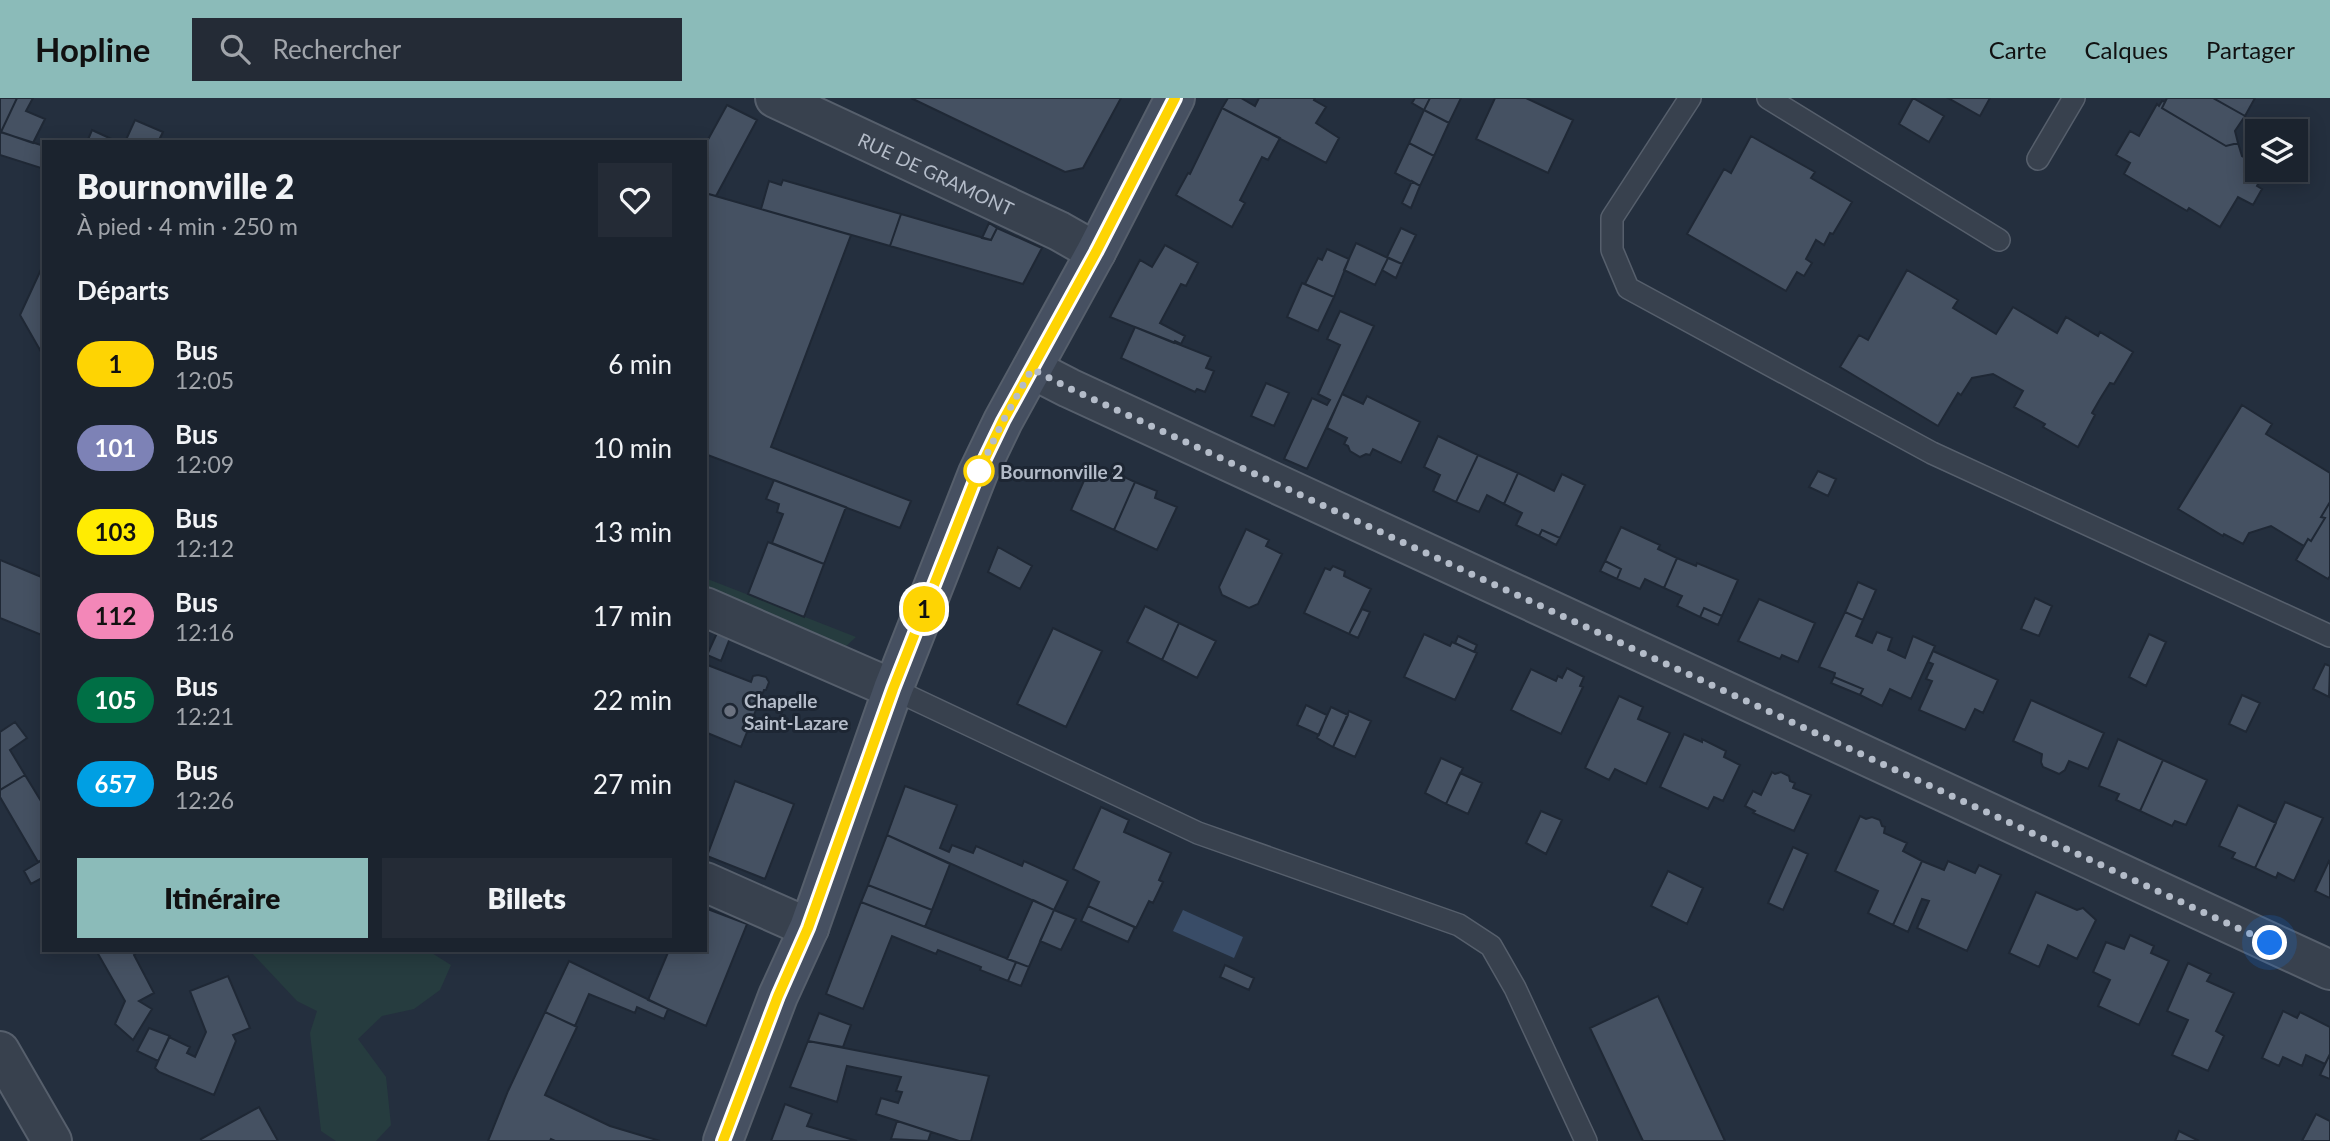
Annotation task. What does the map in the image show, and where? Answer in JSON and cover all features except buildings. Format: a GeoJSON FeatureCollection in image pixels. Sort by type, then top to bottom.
{"type":"FeatureCollection","features":[{"type":"Feature","properties":{"kind":"main road"},"geometry":{"type":"LineString","coordinates":[[723,1141],[778,996],[808,928],[893,689],[978,473],[1175,98]]}},
{"type":"Feature","properties":{"kind":"street","name":"RUE DE GRAMONT"},"geometry":{"type":"LineString","coordinates":[[775,98],[1059,231],[1096,252]]}},
{"type":"Feature","properties":{"kind":"street"},"geometry":{"type":"LineString","coordinates":[[1032,369],[2330,971]]}},
{"type":"Feature","properties":{"kind":"street"},"geometry":{"type":"LineString","coordinates":[[707,608],[893,689]]}},
{"type":"Feature","properties":{"kind":"street"},"geometry":{"type":"LineString","coordinates":[[707,884],[808,928]]}},
{"type":"Feature","properties":{"kind":"street"},"geometry":{"type":"LineString","coordinates":[[0,1051],[52,1141]]}},
{"type":"Feature","properties":{"kind":"lane"},"geometry":{"type":"LineString","coordinates":[[1690,98],[1612,218],[1612,250],[1628,288],[1932,453],[2330,636]]}},
{"type":"Feature","properties":{"kind":"lane"},"geometry":{"type":"LineString","coordinates":[[1768,98],[2000,240]]}},
{"type":"Feature","properties":{"kind":"lane"},"geometry":{"type":"LineString","coordinates":[[2038,159],[2074,98]]}},
{"type":"Feature","properties":{"kind":"lane"},"geometry":{"type":"LineString","coordinates":[[893,689],[1198,833],[1459,925],[1491,946],[1515,988],[1586,1141]]}},
{"type":"Feature","properties":{"kind":"green space"},"geometry":{"type":"Polygon","coordinates":[[[707,579],[856,637],[844,648],[707,592],[707,579]]]}},
{"type":"Feature","properties":{"kind":"green space"},"geometry":{"type":"Polygon","coordinates":[[[251,952],[430,952],[451,965],[440,990],[414,1009],[382,1016],[358,1039],[386,1077],[391,1125],[376,1141],[336,1141],[321,1131],[310,1033],[317,1011],[297,1001],[251,952]]]}},
{"type":"Feature","properties":{"kind":"water"},"geometry":{"type":"Polygon","coordinates":[[[1183,910],[1243,937],[1234,958],[1173,931],[1183,910]]]}},
{"type":"Feature","properties":{"kind":"bus line","name":"1"},"geometry":{"type":"LineString","coordinates":[[723,1141],[778,996],[808,928],[893,689],[978,473],[1175,98]]}},
{"type":"Feature","properties":{"kind":"place","name":"Bournonville 2"},"geometry":{"type":"Point","coordinates":[979,471]}},
{"type":"Feature","properties":{"kind":"place","name":"Chapelle Saint-Lazare"},"geometry":{"type":"Point","coordinates":[730,711]}},
{"type":"Feature","properties":{"kind":"route"},"geometry":{"type":"LineString","coordinates":[[979,471],[978,473],[1032,369],[2270,943]]}}]}
